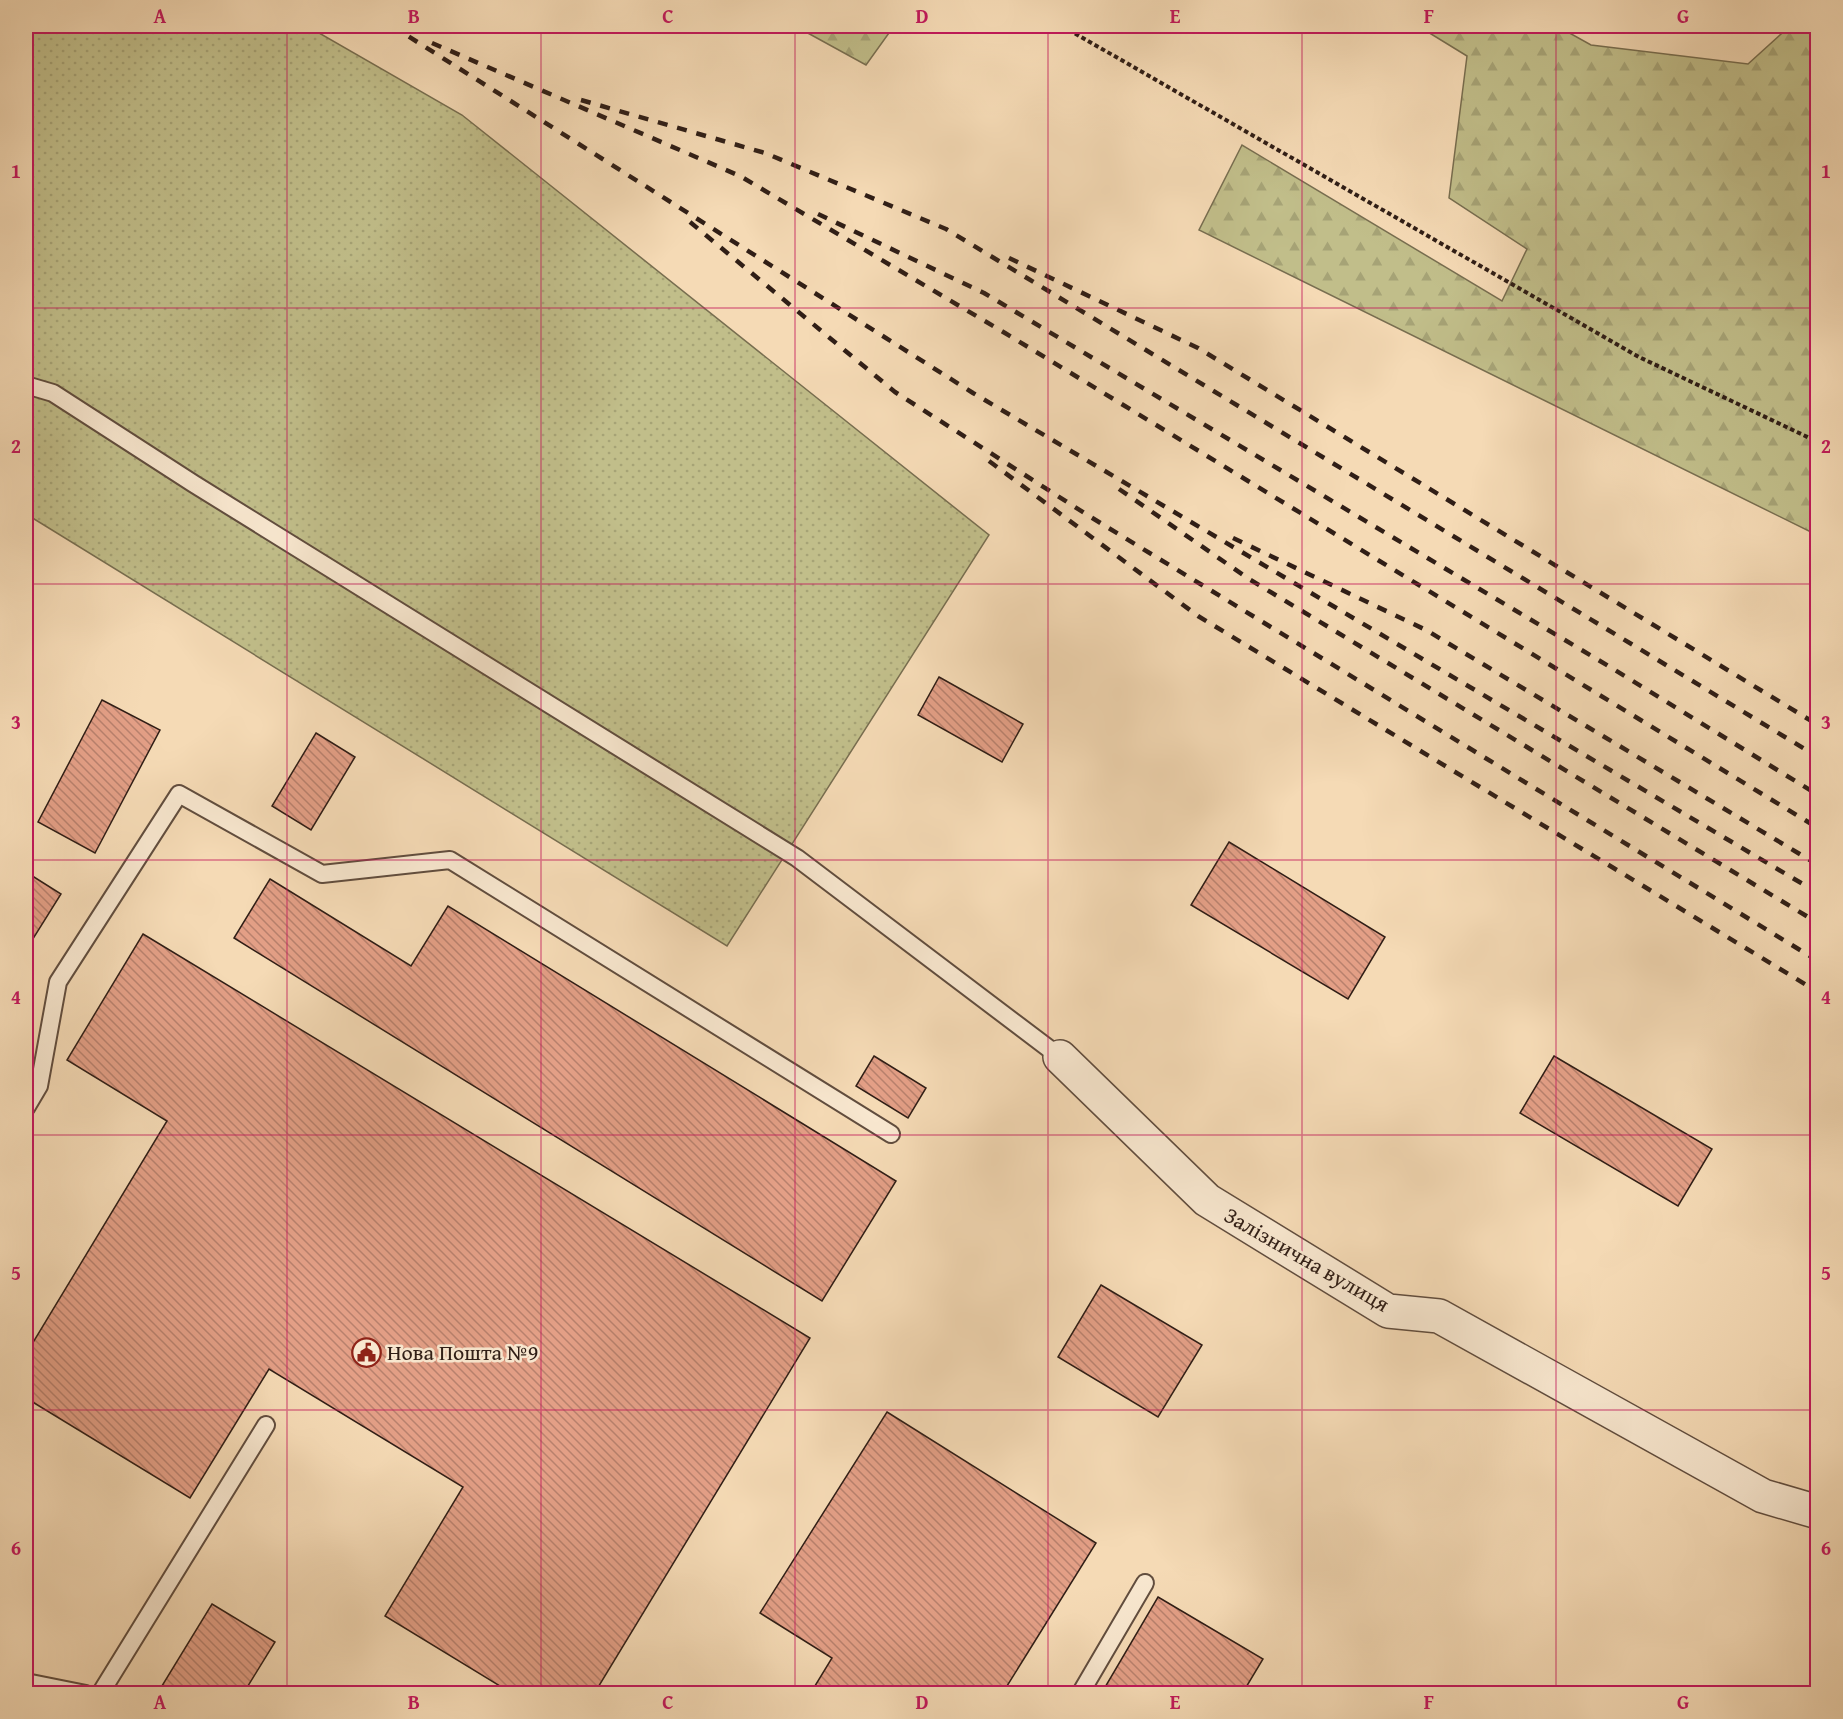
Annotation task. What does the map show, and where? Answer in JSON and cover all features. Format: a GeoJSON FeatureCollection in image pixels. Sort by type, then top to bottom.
{"type":"FeatureCollection","features":[{"type":"Feature","properties":{"kind":"street","name":"Залізнична вулиця"},"geometry":{"type":"LineString","coordinates":[[1060,1057],[1208,1200],[1389,1311],[1439,1316],[1763,1496],[1818,1512]]}},
{"type":"Feature","properties":{"kind":"lane"},"geometry":{"type":"LineString","coordinates":[[26,385],[53,393],[204,490],[797,858],[1060,1057]]}},
{"type":"Feature","properties":{"kind":"lane"},"geometry":{"type":"LineString","coordinates":[[26,1108],[39,1086],[58,982],[179,794],[322,874],[450,860],[891,1134]]}},
{"type":"Feature","properties":{"kind":"lane"},"geometry":{"type":"LineString","coordinates":[[100,1694],[266,1425]]}},
{"type":"Feature","properties":{"kind":"lane"},"geometry":{"type":"LineString","coordinates":[[1080,1694],[1145,1583]]}},
{"type":"Feature","properties":{"kind":"lane"},"geometry":{"type":"LineString","coordinates":[[26,1682],[86,1694]]}},
{"type":"Feature","properties":{"kind":"path"},"geometry":{"type":"LineString","coordinates":[[1062,26],[1639,357],[1818,442]]}},
{"type":"Feature","properties":{"kind":"green space"},"geometry":{"type":"Polygon","coordinates":[[[26,26],[307,26],[462,115],[989,535],[727,946],[26,514],[26,26]]]}},
{"type":"Feature","properties":{"kind":"green space"},"geometry":{"type":"Polygon","coordinates":[[[795,26],[894,26],[866,65],[795,26]]]}},
{"type":"Feature","properties":{"kind":"green space"},"geometry":{"type":"Polygon","coordinates":[[[1418,26],[1557,26],[1591,45],[1748,64],[1790,26],[1817,26],[1817,535],[1199,230],[1242,145],[1502,301],[1527,249],[1449,198],[1467,56],[1418,26]]]}},
{"type":"Feature","properties":{"kind":"building"},"geometry":{"type":"Polygon","coordinates":[[[939,677],[1023,724],[1002,762],[918,715],[939,677]]]}},
{"type":"Feature","properties":{"kind":"building"},"geometry":{"type":"Polygon","coordinates":[[[102,700],[160,730],[95,853],[38,822],[102,700]]]}},
{"type":"Feature","properties":{"kind":"building"},"geometry":{"type":"Polygon","coordinates":[[[316,733],[355,757],[311,830],[272,806],[316,733]]]}},
{"type":"Feature","properties":{"kind":"building"},"geometry":{"type":"Polygon","coordinates":[[[1229,842],[1385,937],[1348,999],[1191,905],[1229,842]]]}},
{"type":"Feature","properties":{"kind":"building"},"geometry":{"type":"Polygon","coordinates":[[[26,872],[61,894],[26,950],[26,872]]]}},
{"type":"Feature","properties":{"kind":"building"},"geometry":{"type":"Polygon","coordinates":[[[270,879],[411,966],[448,906],[896,1181],[822,1301],[234,938],[270,879]]]}},
{"type":"Feature","properties":{"kind":"building"},"geometry":{"type":"Polygon","coordinates":[[[143,934],[810,1338],[594,1694],[513,1694],[385,1616],[463,1487],[269,1369],[190,1498],[26,1398],[26,1354],[167,1121],[67,1060],[143,934]]]}},
{"type":"Feature","properties":{"kind":"building"},"geometry":{"type":"Polygon","coordinates":[[[874,1056],[926,1088],[908,1118],[856,1086],[874,1056]]]}},
{"type":"Feature","properties":{"kind":"building"},"geometry":{"type":"Polygon","coordinates":[[[1554,1056],[1712,1149],[1678,1206],[1520,1113],[1554,1056]]]}},
{"type":"Feature","properties":{"kind":"building"},"geometry":{"type":"Polygon","coordinates":[[[1101,1285],[1202,1345],[1158,1417],[1058,1357],[1101,1285]]]}},
{"type":"Feature","properties":{"kind":"building"},"geometry":{"type":"Polygon","coordinates":[[[887,1412],[1096,1543],[1002,1694],[810,1694],[832,1658],[760,1613],[887,1412]]]}},
{"type":"Feature","properties":{"kind":"building"},"geometry":{"type":"Polygon","coordinates":[[[1158,1597],[1263,1659],[1242,1694],[1101,1694],[1158,1597]]]}},
{"type":"Feature","properties":{"kind":"building"},"geometry":{"type":"Polygon","coordinates":[[[212,1604],[275,1642],[243,1694],[157,1694],[212,1604]]]}},
{"type":"Feature","properties":{"kind":"railway"},"geometry":{"type":"LineString","coordinates":[[392,26],[973,393],[1818,893]]}},
{"type":"Feature","properties":{"kind":"railway"},"geometry":{"type":"LineString","coordinates":[[432,43],[740,176],[1005,333],[1818,828]]}},
{"type":"Feature","properties":{"kind":"railway"},"geometry":{"type":"LineString","coordinates":[[581,100],[765,153],[946,229],[1818,757]]}},
{"type":"Feature","properties":{"kind":"railway"},"geometry":{"type":"LineString","coordinates":[[818,214],[984,293],[1610,667],[1818,795]]}},
{"type":"Feature","properties":{"kind":"railway"},"geometry":{"type":"LineString","coordinates":[[690,222],[895,392],[1089,516],[1818,961]]}},
{"type":"Feature","properties":{"kind":"railway"},"geometry":{"type":"LineString","coordinates":[[1009,258],[1198,348],[1818,725]]}},
{"type":"Feature","properties":{"kind":"railway"},"geometry":{"type":"LineString","coordinates":[[989,461],[1198,616],[1818,992]]}},
{"type":"Feature","properties":{"kind":"railway"},"geometry":{"type":"LineString","coordinates":[[1119,489],[1249,579],[1818,923]]}},
{"type":"Feature","properties":{"kind":"railway"},"geometry":{"type":"LineString","coordinates":[[1233,538],[1426,630],[1818,865]]}},
{"type":"Feature","properties":{"kind":"place","name":"Нова Пошта №9"},"geometry":{"type":"Point","coordinates":[366,1352]}}]}
